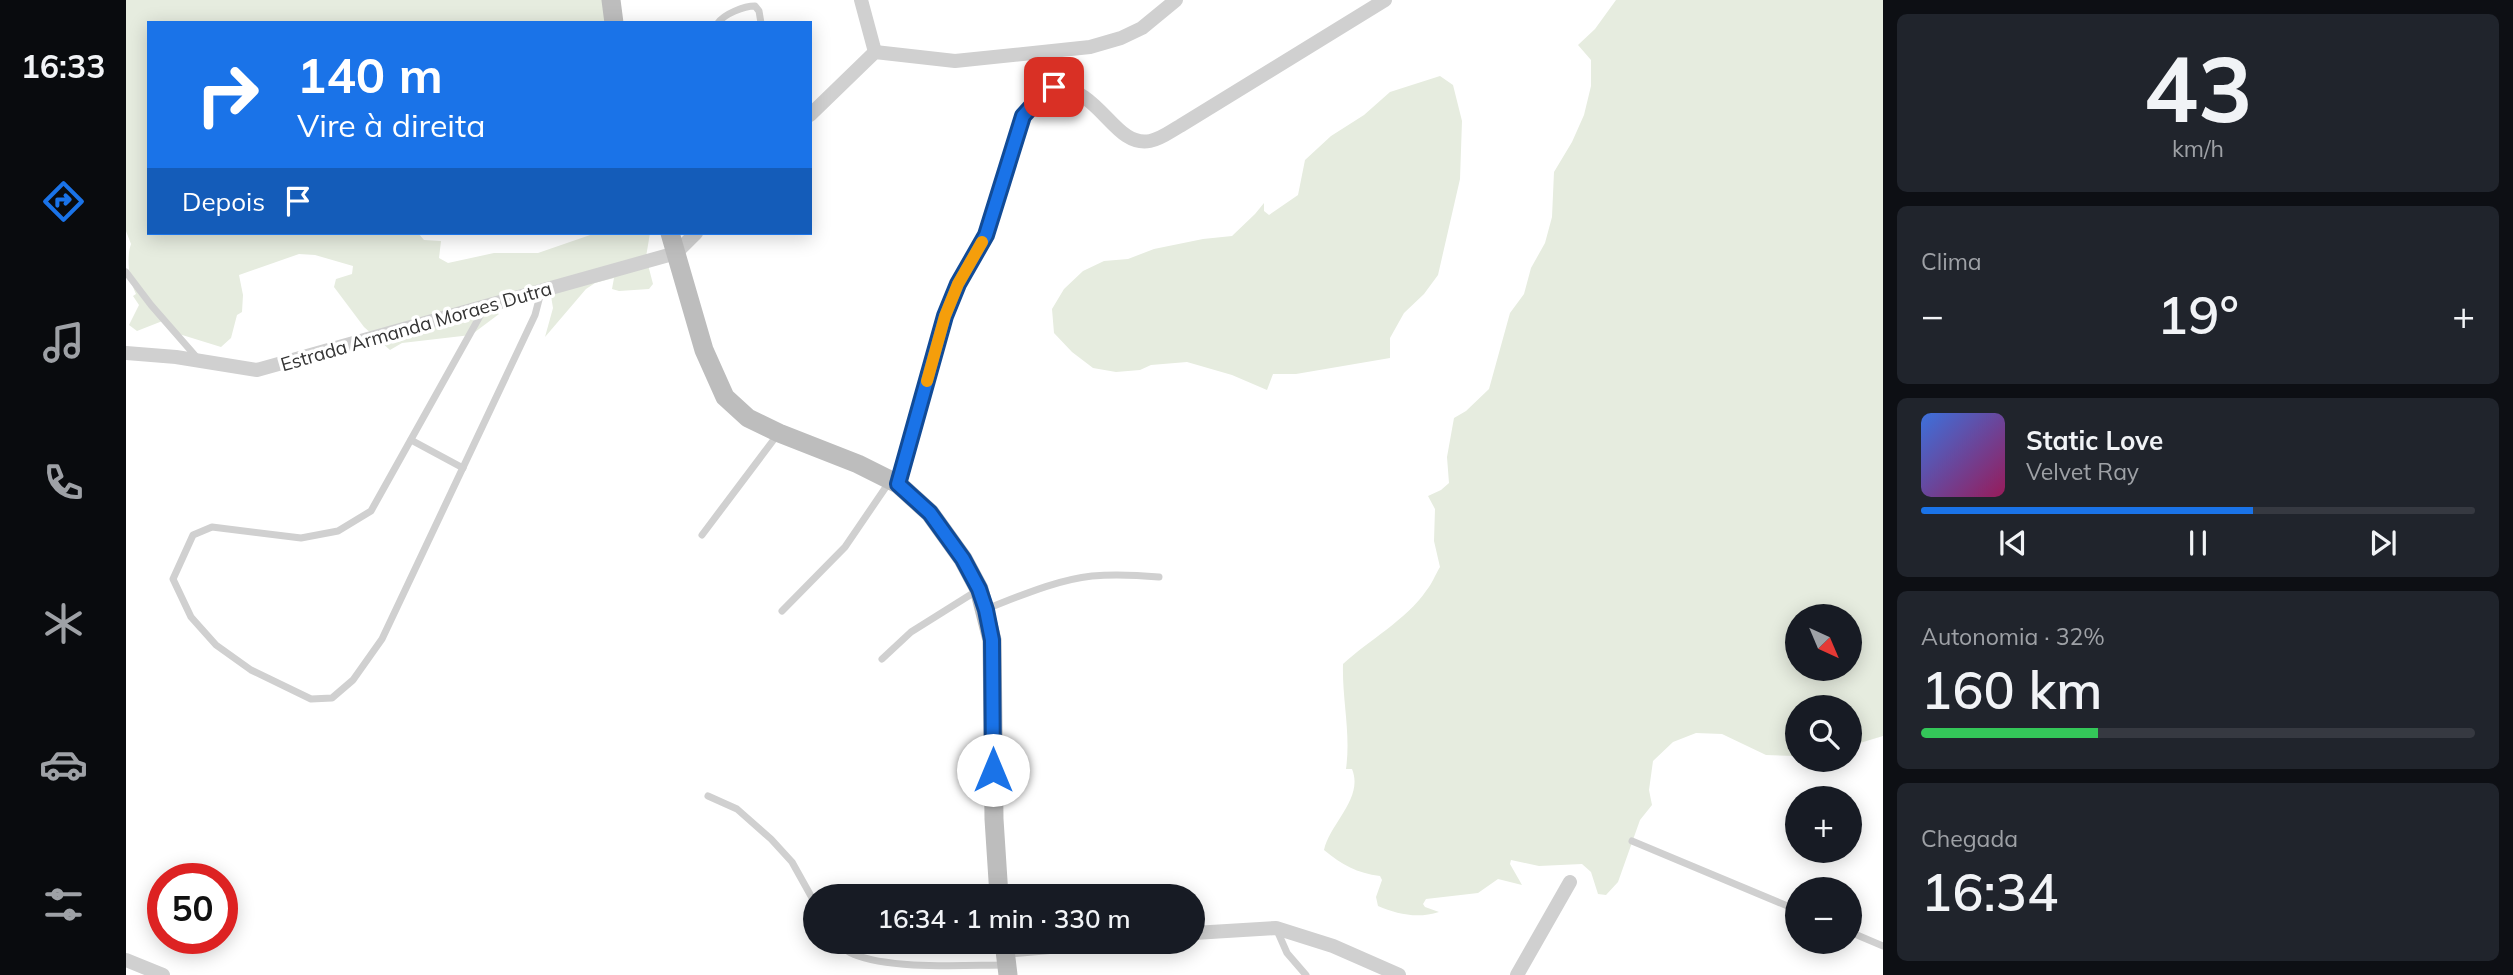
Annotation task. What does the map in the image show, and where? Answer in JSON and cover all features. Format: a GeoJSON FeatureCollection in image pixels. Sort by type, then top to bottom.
{"type":"FeatureCollection","features":[{"type":"Feature","properties":{"kind":"main road"},"geometry":{"type":"LineString","coordinates":[[611,0],[614,21]]}},
{"type":"Feature","properties":{"kind":"main road"},"geometry":{"type":"LineString","coordinates":[[671,235],[704,350],[725,397],[748,418],[894,482],[930,513],[963,559],[979,589],[992,640],[993,819],[998,884]]}},
{"type":"Feature","properties":{"kind":"street"},"geometry":{"type":"LineString","coordinates":[[861,0],[875,52]]}},
{"type":"Feature","properties":{"kind":"street"},"geometry":{"type":"LineString","coordinates":[[875,52],[955,61],[1090,47],[1121,38],[1142,28],[1176,0]]}},
{"type":"Feature","properties":{"kind":"street"},"geometry":{"type":"LineString","coordinates":[[894,482],[945,316],[958,284],[986,235],[1023,116],[1041,96],[1054,87],[1073,90],[1090,99],[1116,129],[1129,137],[1150,141],[1180,126],[1385,0]]}},
{"type":"Feature","properties":{"kind":"street"},"geometry":{"type":"LineString","coordinates":[[812,113],[875,52]]}},
{"type":"Feature","properties":{"kind":"street","name":"Estrada Armanda Moraes Dutra"},"geometry":{"type":"LineString","coordinates":[[126,354],[199,360],[257,370],[676,253],[694,235]]}},
{"type":"Feature","properties":{"kind":"street"},"geometry":{"type":"LineString","coordinates":[[1517,975],[1570,883]]}},
{"type":"Feature","properties":{"kind":"street"},"geometry":{"type":"LineString","coordinates":[[1205,932],[1276,928],[1333,946],[1399,975]]}},
{"type":"Feature","properties":{"kind":"street"},"geometry":{"type":"LineString","coordinates":[[1006,958],[1031,954]]}},
{"type":"Feature","properties":{"kind":"street"},"geometry":{"type":"LineString","coordinates":[[126,960],[163,975]]}},
{"type":"Feature","properties":{"kind":"lane"},"geometry":{"type":"LineString","coordinates":[[719,21],[749,6],[755,6],[759,11],[761,21]]}},
{"type":"Feature","properties":{"kind":"lane"},"geometry":{"type":"LineString","coordinates":[[126,271],[151,305],[199,360]]}},
{"type":"Feature","properties":{"kind":"lane"},"geometry":{"type":"LineString","coordinates":[[485,307],[371,510],[338,531],[301,538],[212,527],[193,535],[173,579],[191,617],[216,645],[251,670],[311,699],[332,698],[353,680],[382,639],[535,315],[541,291]]}},
{"type":"Feature","properties":{"kind":"lane"},"geometry":{"type":"LineString","coordinates":[[702,535],[779,433]]}},
{"type":"Feature","properties":{"kind":"lane"},"geometry":{"type":"LineString","coordinates":[[411,440],[463,468]]}},
{"type":"Feature","properties":{"kind":"lane"},"geometry":{"type":"LineString","coordinates":[[782,611],[845,547],[894,482]]}},
{"type":"Feature","properties":{"kind":"lane"},"geometry":{"type":"LineString","coordinates":[[986,610],[1044,587],[1089,576],[1123,574],[1158,577]]}},
{"type":"Feature","properties":{"kind":"lane"},"geometry":{"type":"LineString","coordinates":[[882,659],[911,632],[979,589]]}},
{"type":"Feature","properties":{"kind":"lane"},"geometry":{"type":"LineString","coordinates":[[708,796],[737,809],[771,839],[793,862],[805,884]]}},
{"type":"Feature","properties":{"kind":"lane"},"geometry":{"type":"LineString","coordinates":[[1632,841],[1785,905]]}},
{"type":"Feature","properties":{"kind":"lane"},"geometry":{"type":"LineString","coordinates":[[1276,928],[1287,953],[1306,975]]}},
{"type":"Feature","properties":{"kind":"lane"},"geometry":{"type":"LineString","coordinates":[[1862,937],[1883,946]]}},
{"type":"Feature","properties":{"kind":"lane"},"geometry":{"type":"LineString","coordinates":[[852,954],[920,965],[1006,958]]}},
{"type":"Feature","properties":{"kind":"shaded area"},"geometry":{"type":"Polygon","coordinates":[[[126,0],[609,0],[610,21],[147,21],[147,235],[420,235],[424,240],[441,241],[439,258],[448,263],[494,253],[538,253],[590,235],[650,235],[646,257],[653,284],[649,289],[612,289],[614,278],[595,283],[586,289],[545,337],[553,308],[551,296],[531,291],[506,293],[479,303],[499,314],[471,335],[402,343],[390,350],[364,327],[334,287],[336,279],[352,274],[353,266],[315,255],[299,254],[239,275],[243,295],[242,312],[237,315],[231,338],[221,347],[179,334],[165,320],[137,331],[129,325],[139,305],[133,296],[136,294],[130,276],[131,244],[126,231],[126,0]]]}},
{"type":"Feature","properties":{"kind":"shaded area"},"geometry":{"type":"Polygon","coordinates":[[[1616,0],[1883,0],[1883,736],[1862,742],[1862,695],[1785,695],[1785,756],[1766,755],[1722,734],[1696,733],[1673,742],[1653,761],[1649,790],[1652,805],[1640,820],[1618,882],[1606,895],[1598,894],[1591,872],[1582,864],[1539,866],[1511,860],[1510,864],[1522,885],[1498,879],[1478,893],[1426,899],[1423,904],[1425,907],[1439,912],[1423,915],[1400,913],[1378,906],[1376,897],[1382,880],[1380,876],[1350,868],[1324,850],[1354,790],[1352,769],[1346,769],[1348,742],[1343,664],[1409,611],[1428,588],[1440,567],[1434,541],[1435,509],[1428,496],[1449,483],[1447,457],[1454,418],[1466,411],[1489,389],[1510,313],[1524,294],[1531,268],[1545,243],[1552,217],[1554,172],[1584,115],[1591,86],[1591,60],[1578,45],[1595,29],[1616,0]]]}},
{"type":"Feature","properties":{"kind":"shaded area"},"geometry":{"type":"Polygon","coordinates":[[[1440,76],[1453,85],[1462,121],[1460,179],[1438,275],[1424,294],[1404,313],[1390,338],[1390,358],[1296,374],[1273,374],[1267,390],[1232,375],[1187,362],[1116,372],[1093,368],[1072,352],[1054,333],[1052,309],[1064,289],[1083,271],[1104,261],[1128,259],[1154,249],[1232,236],[1264,203],[1264,211],[1269,215],[1298,195],[1305,160],[1331,136],[1364,115],[1390,92],[1440,76]]]}},
{"type":"Feature","properties":{"kind":"slow traffic"},"geometry":{"type":"LineString","coordinates":[[927,381],[945,316],[958,284],[982,242]]}},
{"type":"Feature","properties":{"kind":"route"},"geometry":{"type":"LineString","coordinates":[[993,770],[992,640],[986,610],[979,589],[963,559],[930,513],[898,484],[945,316],[958,284],[986,235],[1023,116],[1041,96],[1054,87]]}}]}
